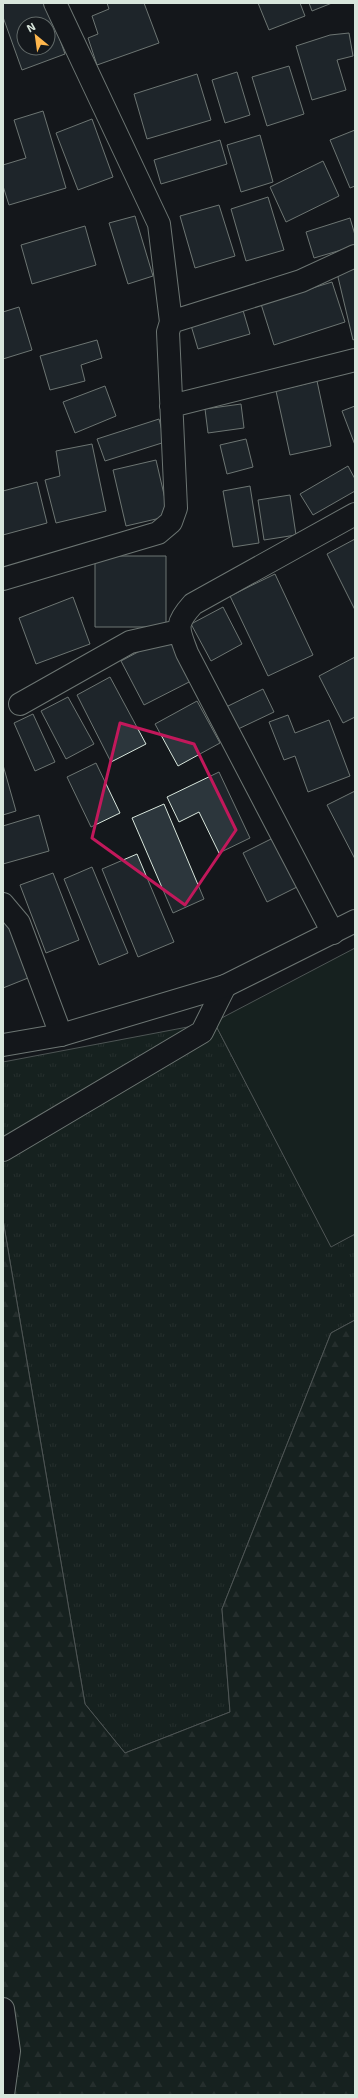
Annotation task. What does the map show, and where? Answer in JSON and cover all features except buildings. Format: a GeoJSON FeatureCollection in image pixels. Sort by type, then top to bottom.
{"type":"FeatureCollection","features":[{"type":"Feature","properties":{"kind":"street"},"geometry":{"type":"LineString","coordinates":[[3,579],[158,533],[171,522],[176,508],[168,332],[171,322],[159,224],[54,3]]}},
{"type":"Feature","properties":{"kind":"street"},"geometry":{"type":"LineString","coordinates":[[171,322],[301,281],[355,256]]}},
{"type":"Feature","properties":{"kind":"street"},"geometry":{"type":"LineString","coordinates":[[171,406],[355,360]]}},
{"type":"Feature","properties":{"kind":"street"},"geometry":{"type":"LineString","coordinates":[[333,933],[187,653],[179,631],[180,618],[193,604],[355,514]]}},
{"type":"Feature","properties":{"kind":"street"},"geometry":{"type":"LineString","coordinates":[[20,704],[130,642],[179,631]]}},
{"type":"Feature","properties":{"kind":"street"},"geometry":{"type":"LineString","coordinates":[[3,904],[19,923],[61,1035]]}},
{"type":"Feature","properties":{"kind":"street"},"geometry":{"type":"LineString","coordinates":[[3,1045],[61,1035],[225,986],[355,921]]}},
{"type":"Feature","properties":{"kind":"street"},"geometry":{"type":"LineString","coordinates":[[3,1150],[202,1032],[225,986]]}},
{"type":"Feature","properties":{"kind":"street"},"geometry":{"type":"LineString","coordinates":[[3,2010],[9,2051],[4,2095]]}},
{"type":"Feature","properties":{"kind":"highlighted area"},"geometry":{"type":"Polygon","coordinates":[[[120,723],[194,744],[236,830],[185,905],[92,838],[120,723]]]}},
{"type":"Feature","properties":{"kind":"green space"},"geometry":{"type":"Polygon","coordinates":[[[355,948],[355,1234],[331,1247],[214,1022],[355,948]]]}},
{"type":"Feature","properties":{"kind":"green space"},"geometry":{"type":"Polygon","coordinates":[[[214,1022],[331,1246],[355,1234],[355,1320],[331,1333],[222,1609],[230,1712],[125,1753],[85,1704],[3,1220],[3,1062],[214,1022]]]}},
{"type":"Feature","properties":{"kind":"green space"},"geometry":{"type":"Polygon","coordinates":[[[3,1220],[85,1704],[125,1753],[230,1712],[222,1609],[331,1333],[355,1320],[355,2095],[3,2095],[3,1220]]]}}]}
